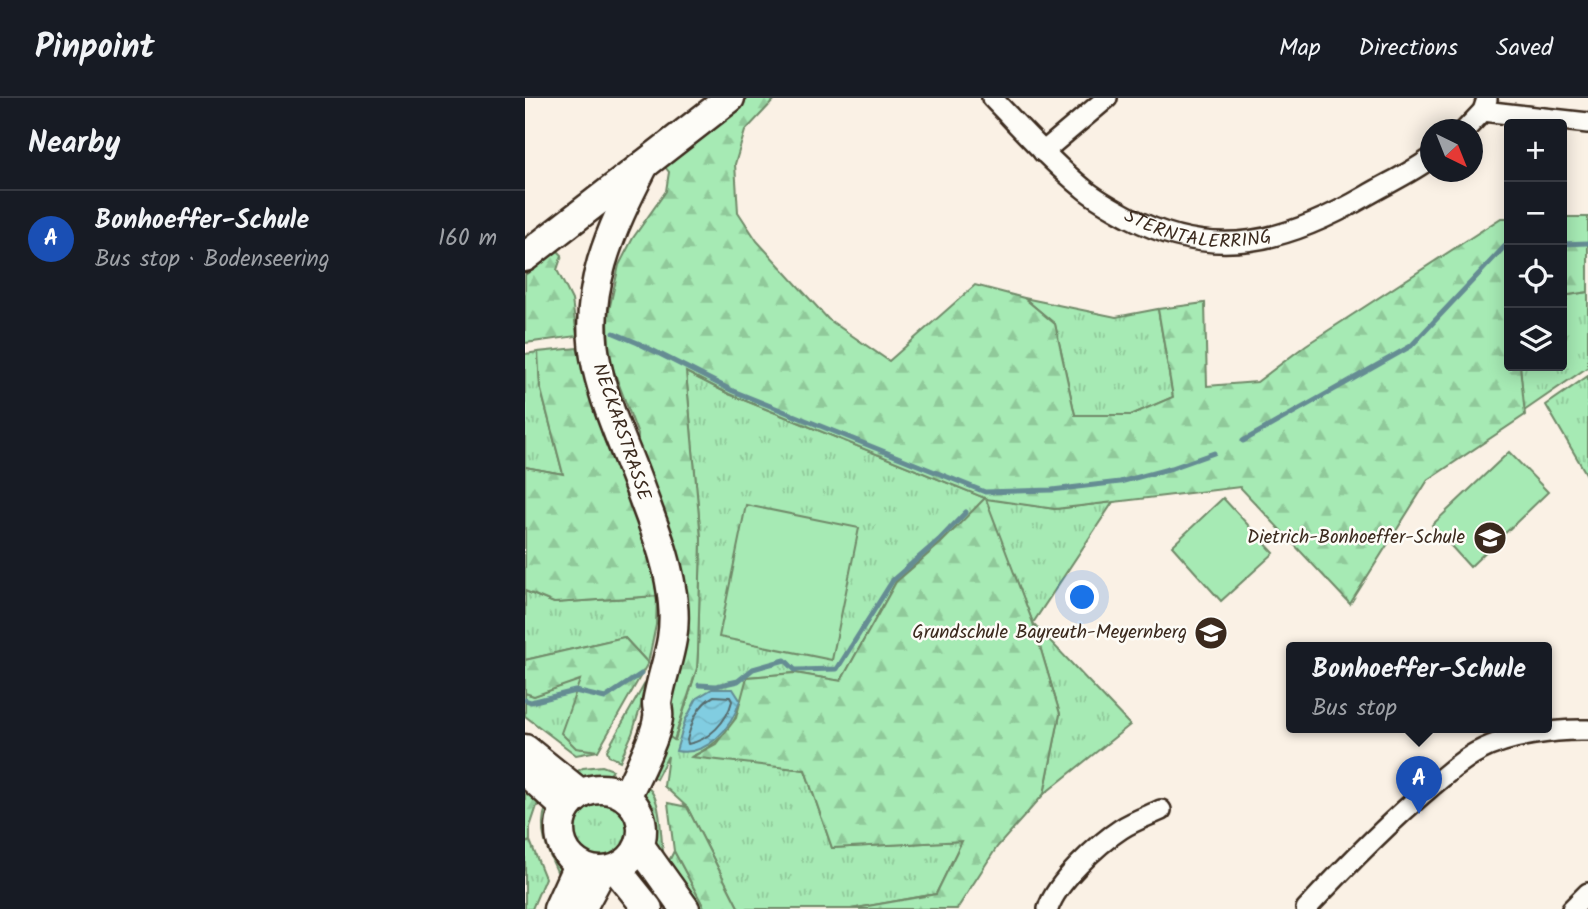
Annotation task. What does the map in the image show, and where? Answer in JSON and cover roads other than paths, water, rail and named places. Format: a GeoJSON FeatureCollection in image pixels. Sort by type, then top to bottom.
{"type":"FeatureCollection","features":[{"type":"Feature","properties":{"kind":"street"},"geometry":{"type":"LineString","coordinates":[[525,257],[730,98]]}},
{"type":"Feature","properties":{"kind":"street","name":"STERNTALERRING"},"geometry":{"type":"LineString","coordinates":[[992,98],[1043,152],[1085,190],[1153,230],[1206,243],[1241,243],[1276,235],[1329,217],[1420,164]]}},
{"type":"Feature","properties":{"kind":"street"},"geometry":{"type":"LineString","coordinates":[[1043,152],[1107,98]]}},
{"type":"Feature","properties":{"kind":"street"},"geometry":{"type":"LineString","coordinates":[[1473,119],[1485,104],[1588,123]]}},
{"type":"Feature","properties":{"kind":"street","name":"NECKARSTRASSE"},"geometry":{"type":"LineString","coordinates":[[617,793],[620,774],[646,715],[657,704],[673,645],[674,605],[663,552],[616,426],[597,367],[592,338],[600,262],[618,214],[644,165]]}},
{"type":"Feature","properties":{"kind":"street"},"geometry":{"type":"LineString","coordinates":[[566,224],[588,233],[594,241],[600,262]]}},
{"type":"Feature","properties":{"kind":"street"},"geometry":{"type":"LineString","coordinates":[[1552,732],[1588,730]]}},
{"type":"Feature","properties":{"kind":"street"},"geometry":{"type":"LineString","coordinates":[[1306,909],[1365,845],[1424,793],[1474,754],[1489,746],[1546,733]]}},
{"type":"Feature","properties":{"kind":"street"},"geometry":{"type":"LineString","coordinates":[[525,749],[573,801]]}},
{"type":"Feature","properties":{"kind":"street"},"geometry":{"type":"LineString","coordinates":[[525,771],[573,801]]}},
{"type":"Feature","properties":{"kind":"street"},"geometry":{"type":"LineString","coordinates":[[558,909],[599,869],[630,859],[640,846],[640,816],[617,793],[595,789],[573,801],[561,821],[560,837],[567,853],[599,869],[648,909]]}},
{"type":"Feature","properties":{"kind":"street"},"geometry":{"type":"LineString","coordinates":[[1048,909],[1055,894],[1083,861],[1121,829],[1161,810]]}},
{"type":"Feature","properties":{"kind":"street"},"geometry":{"type":"LineString","coordinates":[[640,846],[685,909]]}},
{"type":"Feature","properties":{"kind":"street"},"geometry":{"type":"LineString","coordinates":[[582,909],[599,869]]}},
{"type":"Feature","properties":{"kind":"street"},"geometry":{"type":"LineString","coordinates":[[1572,909],[1588,893]]}},
{"type":"Feature","properties":{"kind":"water"},"geometry":{"type":"Polygon","coordinates":[[[712,689],[733,689],[740,700],[731,721],[708,745],[698,750],[676,751],[685,721],[697,698],[712,689]]]}},
{"type":"Feature","properties":{"kind":"waterway"},"geometry":{"type":"LineString","coordinates":[[1567,244],[1588,243]]}},
{"type":"Feature","properties":{"kind":"waterway"},"geometry":{"type":"LineString","coordinates":[[1243,441],[1411,346],[1504,247]]}},
{"type":"Feature","properties":{"kind":"waterway"},"geometry":{"type":"LineString","coordinates":[[614,333],[733,391],[985,492],[1052,490],[1120,482],[1214,453]]}},
{"type":"Feature","properties":{"kind":"waterway"},"geometry":{"type":"LineString","coordinates":[[699,685],[716,686],[738,681],[753,669],[785,660],[795,670],[837,669],[893,580],[966,512]]}},
{"type":"Feature","properties":{"kind":"waterway"},"geometry":{"type":"LineString","coordinates":[[525,700],[531,702],[575,691],[605,698],[641,674]]}},
{"type":"Feature","properties":{"kind":"place","name":"Dietrich-Bonhoeffer-Schule"},"geometry":{"type":"Point","coordinates":[1490,538]}},
{"type":"Feature","properties":{"kind":"place","name":"Grundschule Bayreuth-Meyernberg"},"geometry":{"type":"Point","coordinates":[1211,633]}},
{"type":"Feature","properties":{"kind":"place","name":"Bonhoeffer-Schule"},"geometry":{"type":"Point","coordinates":[1419,814]}}]}
